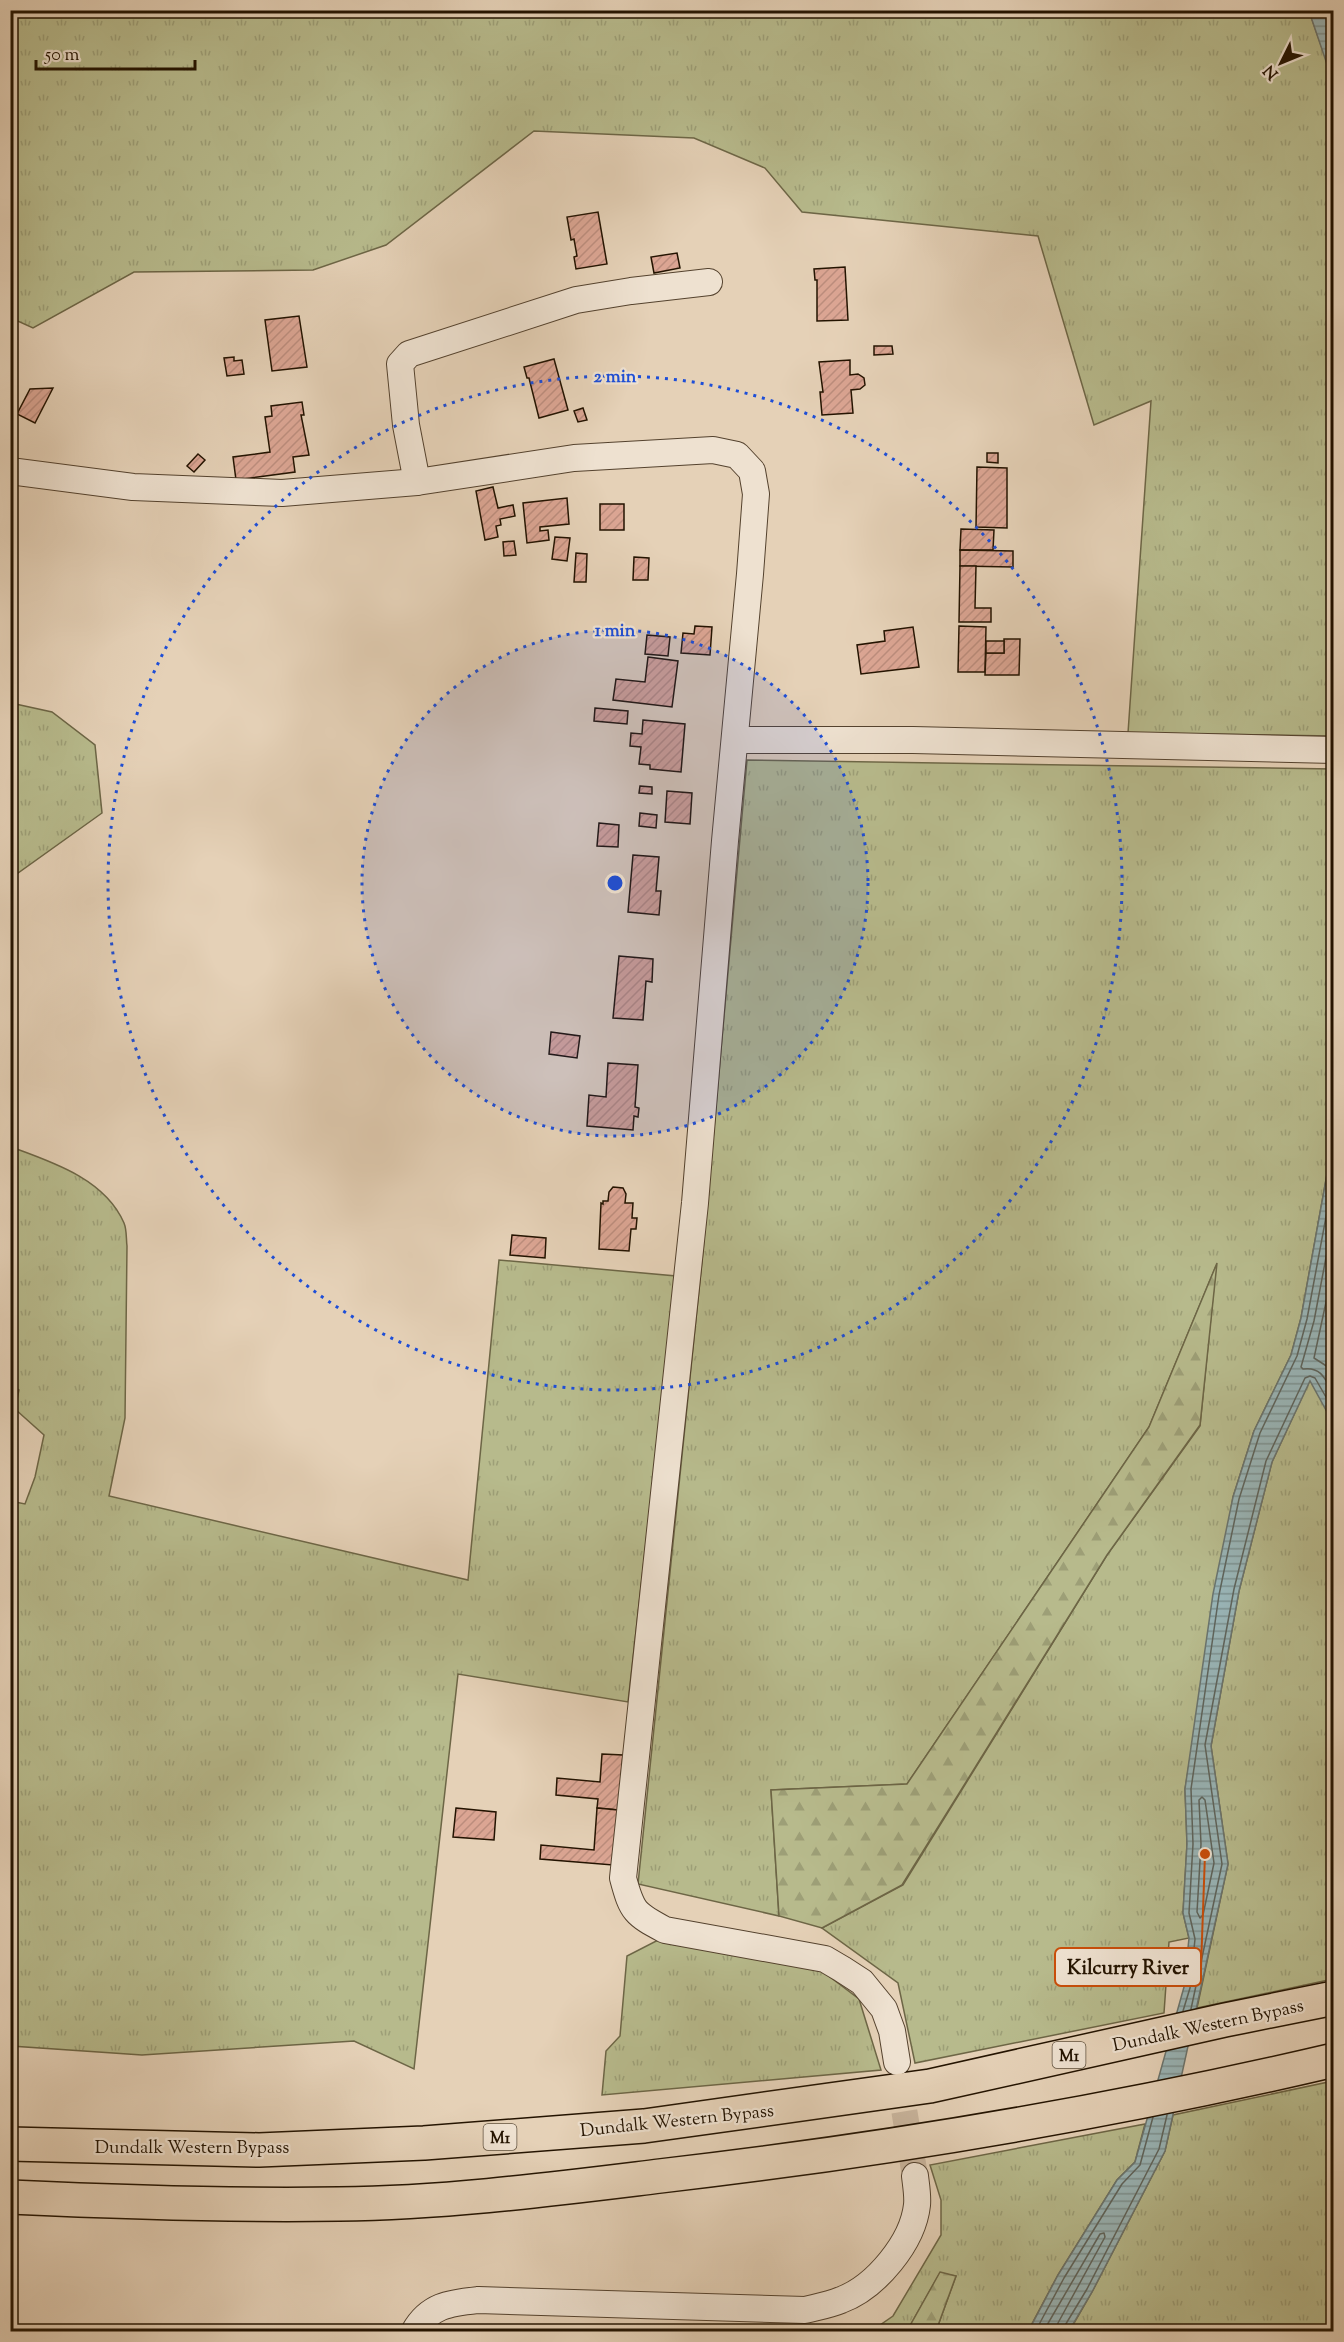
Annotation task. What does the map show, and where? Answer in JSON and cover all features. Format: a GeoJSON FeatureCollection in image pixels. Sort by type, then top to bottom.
{"type":"FeatureCollection","features":[{"type":"Feature","properties":{"kind":"highway","name":"Dundalk Western Bypass"},"geometry":{"type":"LineString","coordinates":[[10,2144],[259,2150],[424,2143],[644,2126],[930,2086],[1334,1998]]}},
{"type":"Feature","properties":{"kind":"highway"},"geometry":{"type":"LineString","coordinates":[[10,2198],[117,2202],[341,2204],[490,2196],[752,2166],[970,2133],[1214,2088],[1334,2060]]}},
{"type":"Feature","properties":{"kind":"street"},"geometry":{"type":"LineString","coordinates":[[417,482],[406,425],[400,364],[409,354],[576,300],[709,282]]}},
{"type":"Feature","properties":{"kind":"street"},"geometry":{"type":"LineString","coordinates":[[10,471],[133,488],[270,492],[417,482],[574,458],[713,450],[737,455],[752,471],[756,494],[724,841],[695,1203],[623,1878],[630,1905],[642,1917],[665,1930],[825,1959],[862,1982],[884,2009],[892,2031],[897,2062]]}},
{"type":"Feature","properties":{"kind":"street"},"geometry":{"type":"LineString","coordinates":[[735,740],[913,740],[1331,750]]}},
{"type":"Feature","properties":{"kind":"street"},"geometry":{"type":"LineString","coordinates":[[414,2331],[420,2320],[447,2303],[490,2301],[805,2310],[843,2300],[870,2283],[896,2257],[907,2235],[917,2205],[915,2176]]}},
{"type":"Feature","properties":{"kind":"green space"},"geometry":{"type":"Polygon","coordinates":[[[10,11],[1309,11],[1334,82],[1333,736],[1128,733],[1151,401],[1094,425],[1038,236],[802,212],[765,168],[694,138],[534,131],[386,245],[313,270],[134,272],[33,328],[11,318],[10,11]]]}},
{"type":"Feature","properties":{"kind":"green space"},"geometry":{"type":"Polygon","coordinates":[[[11,703],[52,712],[95,745],[102,813],[11,878],[11,703]]]}},
{"type":"Feature","properties":{"kind":"green space"},"geometry":{"type":"Polygon","coordinates":[[[747,760],[1333,769],[1333,1141],[1301,1318],[1291,1355],[1254,1431],[1233,1497],[1185,1789],[1187,1844],[1183,1913],[1189,1938],[1169,1942],[1164,2013],[915,2063],[898,1983],[822,1928],[903,1885],[1107,1555],[1200,1426],[1216,1266],[1149,1427],[907,1784],[771,1790],[779,1916],[638,1884],[703,1251],[747,760]]]}},
{"type":"Feature","properties":{"kind":"green space"},"geometry":{"type":"Polygon","coordinates":[[[11,1147],[60,1166],[91,1184],[115,1208],[125,1226],[127,1246],[125,1418],[109,1496],[468,1580],[499,1260],[676,1276],[628,1702],[458,1674],[414,2069],[354,2041],[142,2055],[11,2046],[10,1501],[25,1504],[35,1477],[44,1435],[15,1409],[19,1390],[11,1386],[11,1147]]]}},
{"type":"Feature","properties":{"kind":"green space"},"geometry":{"type":"Polygon","coordinates":[[[1217,1263],[1200,1425],[1107,1555],[902,1885],[822,1928],[779,1916],[771,1790],[907,1784],[1149,1427],[1217,1263]]]}},
{"type":"Feature","properties":{"kind":"green space"},"geometry":{"type":"Polygon","coordinates":[[[1310,1380],[1334,1423],[1333,1979],[1197,2008],[1228,1864],[1211,1746],[1239,1591],[1272,1462],[1310,1380]]]}},
{"type":"Feature","properties":{"kind":"green space"},"geometry":{"type":"Polygon","coordinates":[[[662,1938],[822,1971],[859,1999],[881,2070],[602,2095],[606,2051],[620,2036],[627,1956],[662,1938]]]}},
{"type":"Feature","properties":{"kind":"green space"},"geometry":{"type":"Polygon","coordinates":[[[1333,2081],[1333,2331],[1069,2332],[1165,2151],[1173,2115],[1333,2081]]]}},
{"type":"Feature","properties":{"kind":"green space"},"geometry":{"type":"Polygon","coordinates":[[[1145,2124],[1135,2162],[1117,2180],[1058,2275],[1028,2331],[936,2331],[956,2276],[940,2273],[907,2331],[870,2332],[893,2316],[941,2235],[941,2200],[930,2165],[1145,2124]]]}},
{"type":"Feature","properties":{"kind":"green space"},"geometry":{"type":"Polygon","coordinates":[[[940,2272],[956,2276],[936,2331],[907,2331],[940,2272]]]}},
{"type":"Feature","properties":{"kind":"water"},"geometry":{"type":"Polygon","coordinates":[[[1309,11],[1333,11],[1333,82],[1309,11]]]}},
{"type":"Feature","properties":{"kind":"water"},"geometry":{"type":"Polygon","coordinates":[[[1333,1141],[1333,1423],[1310,1381],[1272,1462],[1239,1591],[1211,1746],[1228,1864],[1165,2151],[1092,2292],[1069,2331],[1028,2332],[1058,2275],[1117,2180],[1135,2162],[1184,1987],[1189,1938],[1183,1913],[1187,1844],[1185,1789],[1213,1594],[1233,1497],[1254,1431],[1291,1355],[1301,1318],[1333,1141]]]}},
{"type":"Feature","properties":{"kind":"building"},"geometry":{"type":"Polygon","coordinates":[[[598,212],[607,264],[576,269],[574,257],[577,256],[574,239],[571,240],[567,217],[598,212]]]}},
{"type":"Feature","properties":{"kind":"building"},"geometry":{"type":"Polygon","coordinates":[[[677,253],[680,268],[654,273],[651,257],[677,253]]]}},
{"type":"Feature","properties":{"kind":"building"},"geometry":{"type":"Polygon","coordinates":[[[845,267],[848,320],[817,321],[817,280],[815,280],[814,269],[845,267]]]}},
{"type":"Feature","properties":{"kind":"building"},"geometry":{"type":"Polygon","coordinates":[[[299,316],[307,367],[272,371],[265,320],[299,316]]]}},
{"type":"Feature","properties":{"kind":"building"},"geometry":{"type":"Polygon","coordinates":[[[874,346],[892,346],[893,354],[874,355],[874,346]]]}},
{"type":"Feature","properties":{"kind":"building"},"geometry":{"type":"Polygon","coordinates":[[[234,357],[234,361],[242,360],[244,374],[227,376],[224,358],[234,357]]]}},
{"type":"Feature","properties":{"kind":"building"},"geometry":{"type":"Polygon","coordinates":[[[554,359],[568,410],[539,418],[524,367],[554,359]]]}},
{"type":"Feature","properties":{"kind":"building"},"geometry":{"type":"Polygon","coordinates":[[[850,360],[850,375],[858,374],[864,378],[865,385],[860,389],[851,390],[853,413],[822,415],[820,392],[823,392],[819,362],[850,360]]]}},
{"type":"Feature","properties":{"kind":"building"},"geometry":{"type":"Polygon","coordinates":[[[53,388],[35,423],[17,414],[30,389],[53,388]]]}},
{"type":"Feature","properties":{"kind":"building"},"geometry":{"type":"Polygon","coordinates":[[[302,402],[304,415],[301,415],[309,455],[293,457],[295,472],[236,480],[233,457],[270,452],[265,417],[272,416],[271,406],[302,402]]]}},
{"type":"Feature","properties":{"kind":"building"},"geometry":{"type":"Polygon","coordinates":[[[583,408],[587,420],[578,422],[574,411],[583,408]]]}},
{"type":"Feature","properties":{"kind":"building"},"geometry":{"type":"Polygon","coordinates":[[[987,453],[998,453],[998,463],[987,462],[987,453]]]}},
{"type":"Feature","properties":{"kind":"building"},"geometry":{"type":"Polygon","coordinates":[[[198,454],[205,460],[194,472],[187,466],[198,454]]]}},
{"type":"Feature","properties":{"kind":"building"},"geometry":{"type":"Polygon","coordinates":[[[977,467],[1007,468],[1007,528],[976,527],[977,467]]]}},
{"type":"Feature","properties":{"kind":"building"},"geometry":{"type":"Polygon","coordinates":[[[493,487],[498,508],[513,505],[515,516],[500,519],[501,525],[496,526],[498,537],[485,540],[476,491],[493,487]]]}},
{"type":"Feature","properties":{"kind":"building"},"geometry":{"type":"Polygon","coordinates":[[[567,498],[569,524],[540,527],[540,531],[548,530],[549,540],[527,543],[523,503],[567,498]]]}},
{"type":"Feature","properties":{"kind":"building"},"geometry":{"type":"Polygon","coordinates":[[[600,504],[624,504],[624,530],[600,530],[600,504]]]}},
{"type":"Feature","properties":{"kind":"building"},"geometry":{"type":"Polygon","coordinates":[[[961,529],[994,530],[993,550],[960,550],[961,529]]]}},
{"type":"Feature","properties":{"kind":"building"},"geometry":{"type":"Polygon","coordinates":[[[555,537],[570,538],[567,561],[552,559],[555,537]]]}},
{"type":"Feature","properties":{"kind":"building"},"geometry":{"type":"Polygon","coordinates":[[[514,541],[516,555],[504,556],[503,542],[514,541]]]}},
{"type":"Feature","properties":{"kind":"building"},"geometry":{"type":"Polygon","coordinates":[[[960,550],[1013,551],[1013,567],[960,566],[960,550]]]}},
{"type":"Feature","properties":{"kind":"building"},"geometry":{"type":"Polygon","coordinates":[[[576,553],[587,554],[586,582],[574,582],[576,553]]]}},
{"type":"Feature","properties":{"kind":"building"},"geometry":{"type":"Polygon","coordinates":[[[634,557],[649,558],[648,580],[633,580],[634,557]]]}},
{"type":"Feature","properties":{"kind":"building"},"geometry":{"type":"Polygon","coordinates":[[[960,566],[976,566],[975,608],[991,608],[991,622],[959,622],[960,566]]]}},
{"type":"Feature","properties":{"kind":"building"},"geometry":{"type":"Polygon","coordinates":[[[695,626],[712,627],[710,655],[681,653],[683,633],[694,634],[695,626]]]}},
{"type":"Feature","properties":{"kind":"building"},"geometry":{"type":"Polygon","coordinates":[[[959,626],[986,627],[985,672],[958,672],[959,626]]]}},
{"type":"Feature","properties":{"kind":"building"},"geometry":{"type":"Polygon","coordinates":[[[913,627],[919,667],[861,674],[857,645],[885,641],[884,631],[913,627]]]}},
{"type":"Feature","properties":{"kind":"building"},"geometry":{"type":"Polygon","coordinates":[[[647,635],[670,637],[668,656],[645,654],[647,635]]]}},
{"type":"Feature","properties":{"kind":"building"},"geometry":{"type":"Polygon","coordinates":[[[1004,639],[1020,639],[1019,675],[985,675],[986,653],[1004,653],[1004,639]]]}},
{"type":"Feature","properties":{"kind":"building"},"geometry":{"type":"Polygon","coordinates":[[[986,641],[1004,641],[1004,653],[986,653],[986,641]]]}},
{"type":"Feature","properties":{"kind":"building"},"geometry":{"type":"Polygon","coordinates":[[[648,657],[678,661],[672,707],[613,700],[616,679],[645,682],[648,657]]]}},
{"type":"Feature","properties":{"kind":"building"},"geometry":{"type":"Polygon","coordinates":[[[595,708],[628,711],[627,724],[594,721],[595,708]]]}},
{"type":"Feature","properties":{"kind":"building"},"geometry":{"type":"Polygon","coordinates":[[[643,720],[685,724],[681,772],[650,769],[650,765],[639,764],[641,747],[630,746],[631,733],[642,734],[643,720]]]}},
{"type":"Feature","properties":{"kind":"building"},"geometry":{"type":"Polygon","coordinates":[[[640,786],[652,787],[652,794],[639,793],[640,786]]]}},
{"type":"Feature","properties":{"kind":"building"},"geometry":{"type":"Polygon","coordinates":[[[667,791],[692,793],[690,824],[665,822],[667,791]]]}},
{"type":"Feature","properties":{"kind":"building"},"geometry":{"type":"Polygon","coordinates":[[[640,813],[657,815],[656,828],[639,826],[640,813]]]}},
{"type":"Feature","properties":{"kind":"building"},"geometry":{"type":"Polygon","coordinates":[[[599,823],[619,825],[618,847],[597,846],[599,823]]]}},
{"type":"Feature","properties":{"kind":"building"},"geometry":{"type":"Polygon","coordinates":[[[633,855],[659,857],[656,891],[661,891],[659,915],[628,912],[633,855]]]}},
{"type":"Feature","properties":{"kind":"building"},"geometry":{"type":"Polygon","coordinates":[[[619,956],[653,959],[652,982],[646,981],[643,1020],[613,1018],[619,956]]]}},
{"type":"Feature","properties":{"kind":"building"},"geometry":{"type":"Polygon","coordinates":[[[551,1032],[580,1036],[577,1058],[549,1054],[551,1032]]]}},
{"type":"Feature","properties":{"kind":"building"},"geometry":{"type":"Polygon","coordinates":[[[608,1063],[638,1065],[635,1107],[639,1108],[638,1117],[634,1116],[633,1130],[587,1126],[589,1095],[606,1097],[608,1063]]]}},
{"type":"Feature","properties":{"kind":"building"},"geometry":{"type":"Polygon","coordinates":[[[613,1187],[623,1188],[626,1194],[625,1203],[633,1203],[632,1218],[637,1218],[636,1229],[631,1229],[629,1251],[599,1249],[601,1203],[608,1201],[609,1192],[613,1187]]]}},
{"type":"Feature","properties":{"kind":"building"},"geometry":{"type":"Polygon","coordinates":[[[512,1235],[546,1238],[545,1258],[510,1255],[512,1235]]]}},
{"type":"Feature","properties":{"kind":"building"},"geometry":{"type":"Polygon","coordinates":[[[602,1754],[623,1755],[618,1810],[597,1808],[598,1799],[556,1795],[557,1778],[600,1782],[602,1754]]]}},
{"type":"Feature","properties":{"kind":"building"},"geometry":{"type":"Polygon","coordinates":[[[456,1808],[496,1812],[494,1840],[453,1837],[456,1808]]]}},
{"type":"Feature","properties":{"kind":"building"},"geometry":{"type":"Polygon","coordinates":[[[597,1808],[618,1810],[613,1865],[540,1859],[541,1845],[594,1850],[597,1808]]]}},
{"type":"Feature","properties":{"kind":"tunnel"},"geometry":{"type":"LineString","coordinates":[[898,2073],[915,2176]]}},
{"type":"Feature","properties":{"kind":"place","name":"Kilcurry River"},"geometry":{"type":"Point","coordinates":[1205,1854]}}]}
